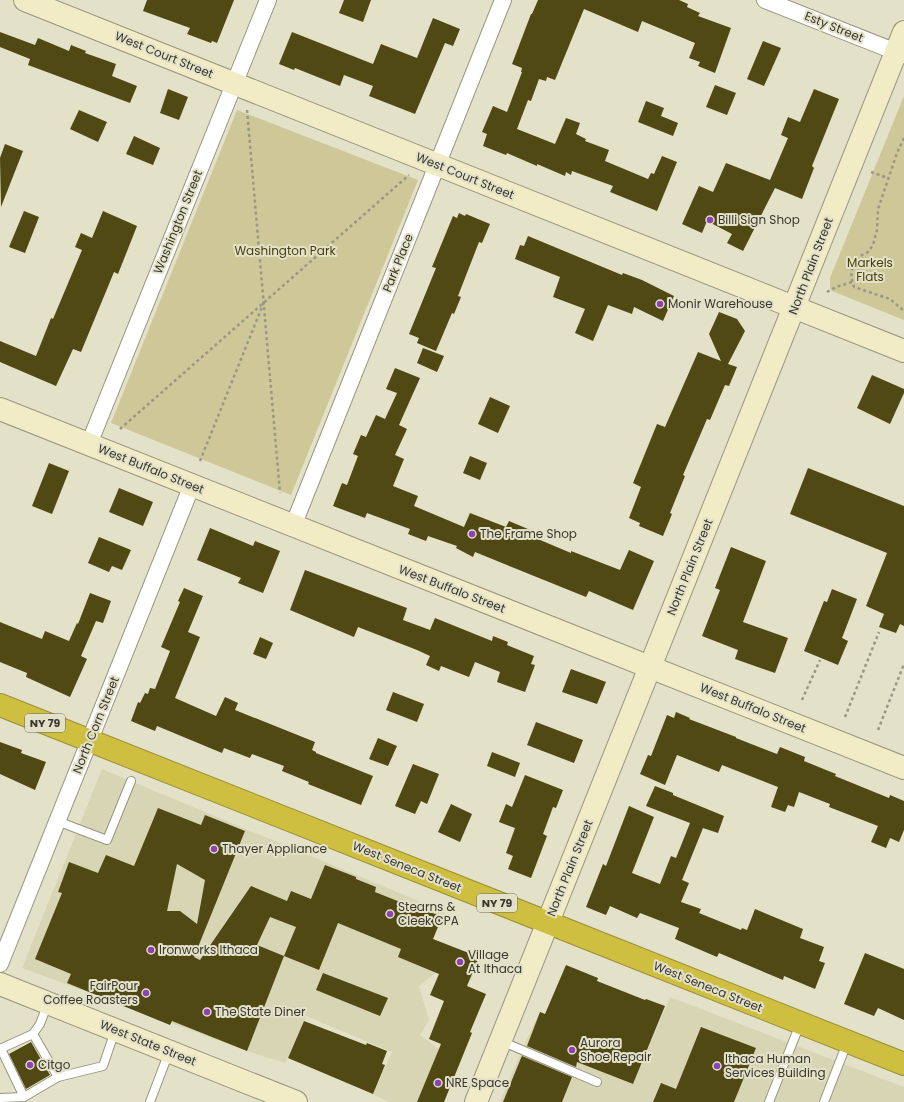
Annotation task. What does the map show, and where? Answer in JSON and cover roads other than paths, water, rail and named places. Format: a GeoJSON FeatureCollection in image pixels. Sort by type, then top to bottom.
{"type":"FeatureCollection","features":[{"type":"Feature","properties":{"kind":"highway","name":"West Seneca Street"},"geometry":{"type":"LineString","coordinates":[[0,705],[904,1064]]}},
{"type":"Feature","properties":{"kind":"street","name":"West Court Street"},"geometry":{"type":"LineString","coordinates":[[25,0],[904,352]]}},
{"type":"Feature","properties":{"kind":"street","name":"Washington Street"},"geometry":{"type":"LineString","coordinates":[[89,444],[268,0]]}},
{"type":"Feature","properties":{"kind":"street","name":"Park Place"},"geometry":{"type":"LineString","coordinates":[[293,526],[503,0]]}},
{"type":"Feature","properties":{"kind":"street","name":"Esty Street"},"geometry":{"type":"LineString","coordinates":[[765,0],[900,53]]}},
{"type":"Feature","properties":{"kind":"street","name":"North Plain Street"},"geometry":{"type":"LineString","coordinates":[[476,1102],[794,308],[900,53],[904,32]]}},
{"type":"Feature","properties":{"kind":"street","name":"West Buffalo Street"},"geometry":{"type":"LineString","coordinates":[[0,410],[904,768]]}},
{"type":"Feature","properties":{"kind":"street","name":"North Corn Street"},"geometry":{"type":"LineString","coordinates":[[0,964],[192,485]]}},
{"type":"Feature","properties":{"kind":"street","name":"West State Street"},"geometry":{"type":"LineString","coordinates":[[0,984],[296,1102]]}},
{"type":"Feature","properties":{"kind":"lane"},"geometry":{"type":"LineString","coordinates":[[57,821],[107,840],[131,781]]}},
{"type":"Feature","properties":{"kind":"lane"},"geometry":{"type":"LineString","coordinates":[[24,1097],[15,1074],[0,1049],[33,1034],[40,1024],[48,1003]]}},
{"type":"Feature","properties":{"kind":"lane"},"geometry":{"type":"LineString","coordinates":[[769,1102],[800,1023]]}},
{"type":"Feature","properties":{"kind":"lane"},"geometry":{"type":"LineString","coordinates":[[0,1098],[24,1097],[58,1077],[103,1066],[116,1030]]}},
{"type":"Feature","properties":{"kind":"lane"},"geometry":{"type":"LineString","coordinates":[[33,1034],[44,1057],[58,1077]]}},
{"type":"Feature","properties":{"kind":"lane"},"geometry":{"type":"LineString","coordinates":[[500,1041],[597,1082]]}},
{"type":"Feature","properties":{"kind":"lane"},"geometry":{"type":"LineString","coordinates":[[824,1102],[848,1042]]}},
{"type":"Feature","properties":{"kind":"lane"},"geometry":{"type":"LineString","coordinates":[[150,1102],[169,1051]]}},
{"type":"Feature","properties":{"kind":"place","name":"Billi Sign Shop"},"geometry":{"type":"Point","coordinates":[710,220]}},
{"type":"Feature","properties":{"kind":"place","name":"Monir Warehouse"},"geometry":{"type":"Point","coordinates":[660,304]}},
{"type":"Feature","properties":{"kind":"place","name":"The Frame Shop"},"geometry":{"type":"Point","coordinates":[472,534]}},
{"type":"Feature","properties":{"kind":"place","name":"Thayer Appliance"},"geometry":{"type":"Point","coordinates":[214,849]}},
{"type":"Feature","properties":{"kind":"place","name":"Stearns & Cleek CPA"},"geometry":{"type":"Point","coordinates":[390,914]}},
{"type":"Feature","properties":{"kind":"place","name":"Ironworks Ithaca"},"geometry":{"type":"Point","coordinates":[151,950]}},
{"type":"Feature","properties":{"kind":"place","name":"Village At Ithaca"},"geometry":{"type":"Point","coordinates":[460,962]}},
{"type":"Feature","properties":{"kind":"place","name":"FairPour Coffee Roasters"},"geometry":{"type":"Point","coordinates":[146,993]}},
{"type":"Feature","properties":{"kind":"place","name":"The State Diner"},"geometry":{"type":"Point","coordinates":[207,1012]}},
{"type":"Feature","properties":{"kind":"place","name":"Aurora Shoe Repair"},"geometry":{"type":"Point","coordinates":[572,1050]}},
{"type":"Feature","properties":{"kind":"place","name":"Citgo"},"geometry":{"type":"Point","coordinates":[30,1065]}},
{"type":"Feature","properties":{"kind":"place","name":"Ithaca Human Services Building"},"geometry":{"type":"Point","coordinates":[717,1066]}},
{"type":"Feature","properties":{"kind":"place","name":"NRE Space"},"geometry":{"type":"Point","coordinates":[438,1083]}},
{"type":"Feature","properties":{"kind":"park label","name":"Washington Park"},"geometry":{"type":"Point","coordinates":[285,251]}},
{"type":"Feature","properties":{"kind":"park label","name":"Markels Flats"},"geometry":{"type":"Point","coordinates":[870,270]}}]}
